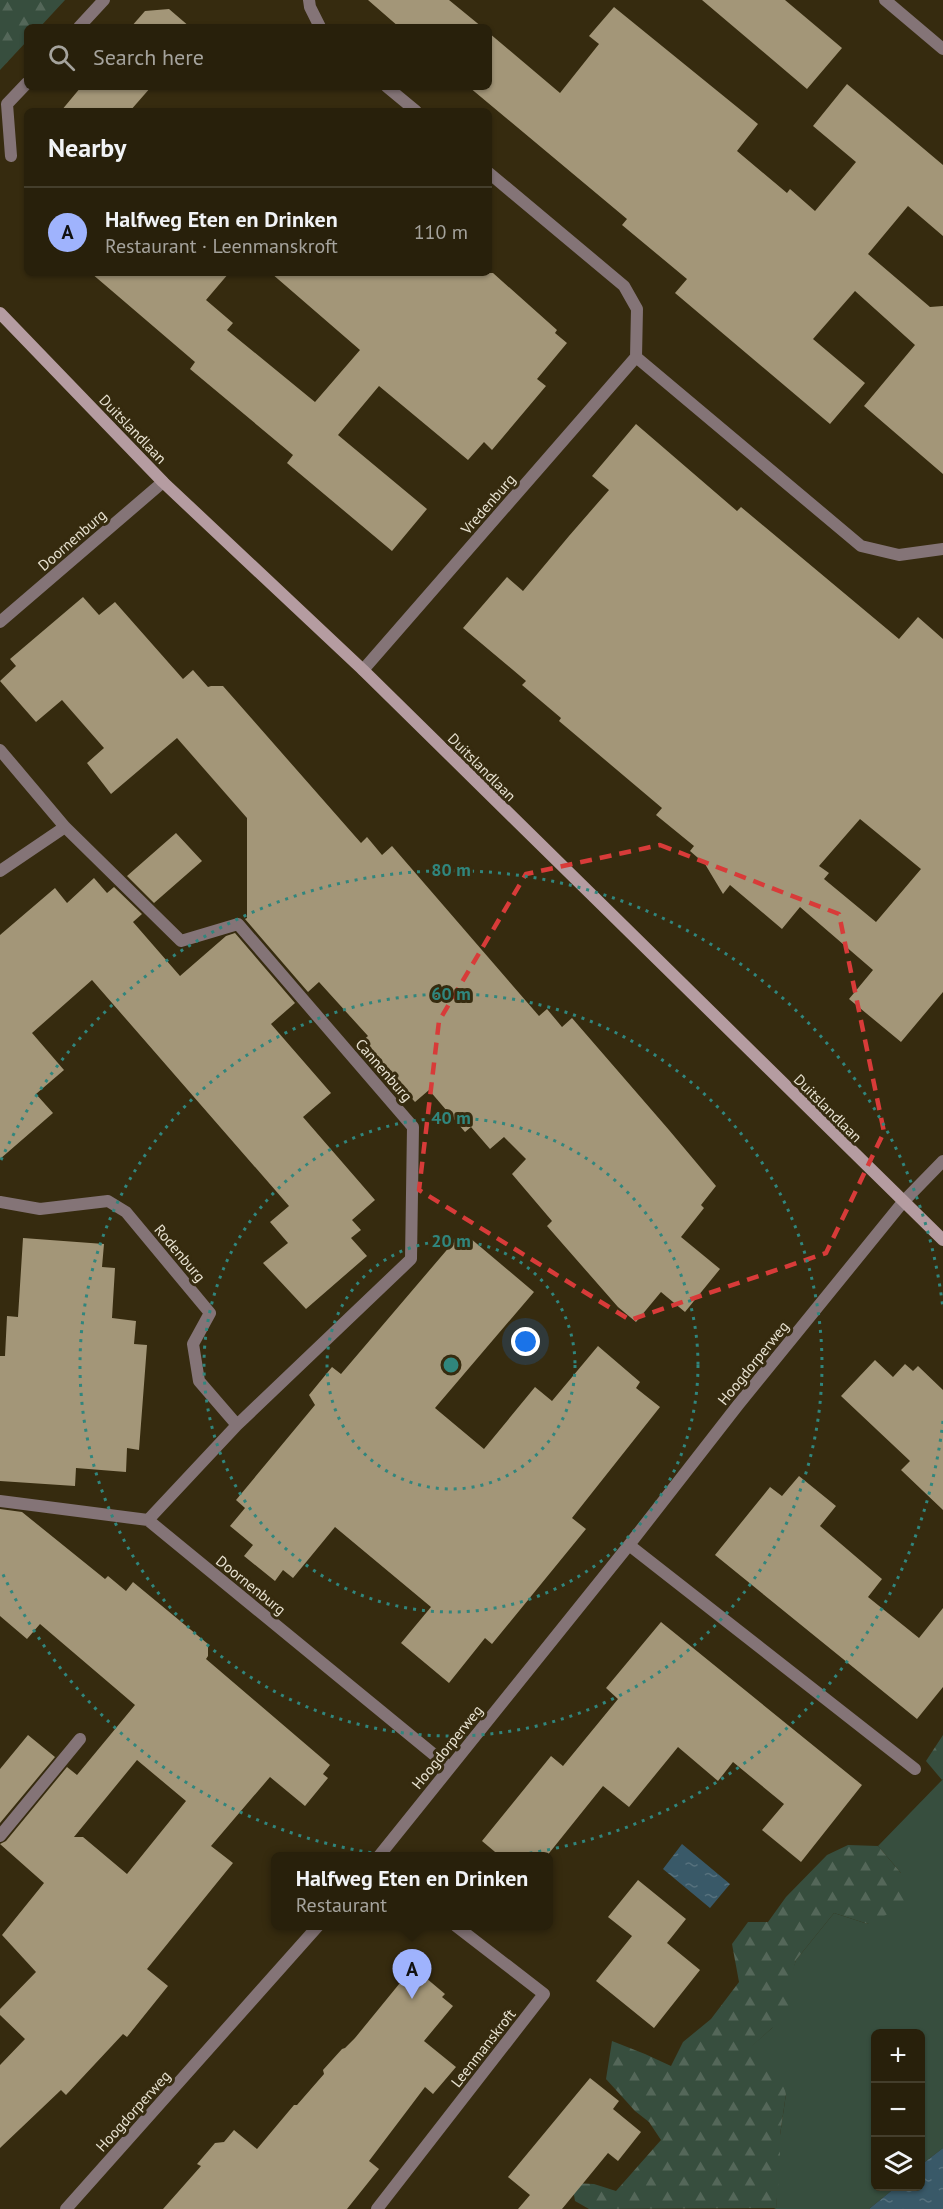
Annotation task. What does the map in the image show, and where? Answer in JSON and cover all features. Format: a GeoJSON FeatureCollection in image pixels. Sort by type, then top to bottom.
{"type":"FeatureCollection","features":[{"type":"Feature","properties":{"kind":"main road","name":"Duitslandlaan"},"geometry":{"type":"LineString","coordinates":[[0,313],[163,482],[363,670],[943,1240]]}},
{"type":"Feature","properties":{"kind":"street"},"geometry":{"type":"LineString","coordinates":[[82,24],[104,0]]}},
{"type":"Feature","properties":{"kind":"street"},"geometry":{"type":"LineString","coordinates":[[309,0],[318,24]]}},
{"type":"Feature","properties":{"kind":"street"},"geometry":{"type":"LineString","coordinates":[[885,0],[943,49]]}},
{"type":"Feature","properties":{"kind":"street"},"geometry":{"type":"LineString","coordinates":[[11,156],[7,104],[24,86]]}},
{"type":"Feature","properties":{"kind":"street"},"geometry":{"type":"LineString","coordinates":[[391,90],[412,108]]}},
{"type":"Feature","properties":{"kind":"street"},"geometry":{"type":"LineString","coordinates":[[492,175],[624,286],[637,309],[636,357],[861,546],[899,555],[943,549]]}},
{"type":"Feature","properties":{"kind":"street","name":"Vredenburg"},"geometry":{"type":"LineString","coordinates":[[363,670],[636,357]]}},
{"type":"Feature","properties":{"kind":"street","name":"Doornenburg"},"geometry":{"type":"LineString","coordinates":[[0,622],[163,482]]}},
{"type":"Feature","properties":{"kind":"street","name":"Cannenburg"},"geometry":{"type":"LineString","coordinates":[[0,750],[65,827],[181,941],[238,924],[413,1127],[411,1259],[237,1425],[148,1520]]}},
{"type":"Feature","properties":{"kind":"street"},"geometry":{"type":"LineString","coordinates":[[0,872],[65,827]]}},
{"type":"Feature","properties":{"kind":"street","name":"Hoogdorperweg"},"geometry":{"type":"LineString","coordinates":[[383,1852],[738,1405],[903,1202],[943,1161]]}},
{"type":"Feature","properties":{"kind":"street","name":"Rodenburg"},"geometry":{"type":"LineString","coordinates":[[0,1202],[40,1209],[108,1201],[126,1212],[210,1313],[193,1344],[200,1381],[237,1425]]}},
{"type":"Feature","properties":{"kind":"street"},"geometry":{"type":"LineString","coordinates":[[0,1501],[148,1520]]}},
{"type":"Feature","properties":{"kind":"street","name":"Doornenburg"},"geometry":{"type":"LineString","coordinates":[[148,1520],[449,1767]]}},
{"type":"Feature","properties":{"kind":"street"},"geometry":{"type":"LineString","coordinates":[[629,1545],[915,1769]]}},
{"type":"Feature","properties":{"kind":"street"},"geometry":{"type":"LineString","coordinates":[[0,1836],[80,1739]]}},
{"type":"Feature","properties":{"kind":"street","name":"Hoogdorperweg"},"geometry":{"type":"LineString","coordinates":[[66,2209],[314,1930]]}},
{"type":"Feature","properties":{"kind":"street","name":"Leenmanskroft"},"geometry":{"type":"LineString","coordinates":[[377,2209],[544,1994],[461,1930]]}},
{"type":"Feature","properties":{"kind":"highlighted area"},"geometry":{"type":"Polygon","coordinates":[[[660,845],[839,914],[884,1132],[826,1253],[630,1320],[419,1190],[439,1021],[526,874],[660,845]]]}},
{"type":"Feature","properties":{"kind":"green space"},"geometry":{"type":"Polygon","coordinates":[[[0,0],[65,0],[43,24],[24,24],[24,44],[0,70],[0,0]]]}},
{"type":"Feature","properties":{"kind":"green space"},"geometry":{"type":"Polygon","coordinates":[[[943,1735],[943,1779],[942,1780],[926,1761],[943,1735]]]}},
{"type":"Feature","properties":{"kind":"green space"},"geometry":{"type":"Polygon","coordinates":[[[943,1779],[943,2148],[925,2162],[925,2029],[871,2029],[871,2191],[891,2191],[869,2209],[774,2209],[776,2208],[780,2135],[786,2094],[750,2047],[772,2028],[796,1960],[834,1913],[868,1924],[901,1873],[878,1846],[943,1779]]]}},
{"type":"Feature","properties":{"kind":"green space"},"geometry":{"type":"Polygon","coordinates":[[[848,1845],[878,1846],[901,1873],[906,1905],[868,1924],[834,1913],[796,1960],[789,1985],[793,2005],[751,2047],[777,2065],[786,2094],[780,2135],[776,2208],[589,2209],[575,2201],[572,2183],[594,2184],[616,2191],[661,2140],[649,2122],[635,2111],[606,2079],[612,2041],[671,2066],[683,2042],[711,2019],[739,1982],[732,1944],[748,1922],[768,1922],[786,1897],[827,1855],[848,1845]]]}},
{"type":"Feature","properties":{"kind":"water"},"geometry":{"type":"Polygon","coordinates":[[[682,1844],[730,1884],[710,1908],[663,1869],[682,1844]]]}},
{"type":"Feature","properties":{"kind":"water"},"geometry":{"type":"Polygon","coordinates":[[[943,2148],[943,2209],[869,2209],[891,2191],[925,2191],[925,2162],[943,2148]]]}},
{"type":"Feature","properties":{"kind":"building"},"geometry":{"type":"Polygon","coordinates":[[[368,0],[449,0],[478,24],[396,24],[368,0]]]}},
{"type":"Feature","properties":{"kind":"building"},"geometry":{"type":"Polygon","coordinates":[[[702,0],[785,0],[842,48],[807,89],[702,0]]]}},
{"type":"Feature","properties":{"kind":"building"},"geometry":{"type":"Polygon","coordinates":[[[614,7],[758,124],[737,151],[787,193],[790,189],[815,211],[856,162],[813,126],[847,84],[943,165],[943,236],[908,206],[868,254],[930,307],[943,306],[943,474],[864,406],[915,345],[855,291],[813,339],[865,383],[830,424],[675,293],[687,279],[622,225],[627,219],[473,90],[492,90],[492,36],[560,93],[599,44],[589,36],[614,7]]]}},
{"type":"Feature","properties":{"kind":"building"},"geometry":{"type":"Polygon","coordinates":[[[169,9],[186,24],[134,24],[145,11],[169,9]]]}},
{"type":"Feature","properties":{"kind":"building"},"geometry":{"type":"Polygon","coordinates":[[[78,90],[148,90],[133,108],[64,108],[78,90]]]}},
{"type":"Feature","properties":{"kind":"building"},"geometry":{"type":"Polygon","coordinates":[[[493,273],[557,330],[555,333],[567,343],[537,379],[546,386],[492,450],[484,442],[468,460],[379,386],[338,435],[427,509],[392,551],[287,463],[293,455],[190,369],[195,362],[95,276],[226,276],[206,300],[233,323],[227,330],[315,402],[360,350],[274,276],[492,276],[493,273]]]}},
{"type":"Feature","properties":{"kind":"building"},"geometry":{"type":"Polygon","coordinates":[[[636,424],[737,511],[741,507],[899,639],[918,617],[943,639],[943,992],[901,1042],[849,999],[873,970],[800,907],[782,929],[730,885],[723,894],[705,864],[690,851],[694,846],[656,815],[662,808],[559,721],[561,718],[522,685],[526,681],[463,628],[507,577],[523,591],[609,490],[592,476],[636,424]],[[860,819],[819,866],[829,873],[824,879],[876,922],[921,869],[860,819]]]}},
{"type":"Feature","properties":{"kind":"building"},"geometry":{"type":"Polygon","coordinates":[[[83,597],[99,615],[115,602],[183,679],[193,670],[208,687],[223,686],[361,843],[367,837],[382,855],[392,846],[539,1016],[547,1009],[562,1027],[572,1018],[669,1130],[716,1186],[701,1205],[704,1208],[681,1237],[720,1269],[685,1312],[661,1292],[636,1322],[618,1307],[547,1226],[552,1221],[512,1174],[526,1159],[504,1137],[490,1149],[471,1127],[465,1132],[429,1090],[415,1102],[361,1042],[368,1036],[319,982],[308,992],[245,919],[247,918],[247,818],[177,738],[111,794],[87,763],[104,748],[62,700],[36,722],[0,681],[16,666],[10,659],[83,597]]]}},
{"type":"Feature","properties":{"kind":"building"},"geometry":{"type":"Polygon","coordinates":[[[176,833],[202,861],[154,903],[127,876],[176,833]]]}},
{"type":"Feature","properties":{"kind":"building"},"geometry":{"type":"Polygon","coordinates":[[[94,878],[107,893],[114,887],[142,914],[133,922],[180,976],[226,936],[235,933],[295,1003],[271,1024],[331,1093],[303,1117],[375,1200],[352,1220],[361,1230],[351,1238],[367,1256],[306,1309],[263,1263],[288,1243],[270,1222],[289,1206],[92,980],[32,1033],[64,1070],[36,1094],[53,1113],[0,1159],[0,935],[55,888],[67,903],[94,878]]]}},
{"type":"Feature","properties":{"kind":"building"},"geometry":{"type":"Polygon","coordinates":[[[23,1238],[104,1244],[102,1267],[115,1268],[112,1318],[136,1321],[134,1344],[147,1345],[139,1450],[127,1448],[126,1472],[76,1468],[75,1486],[0,1481],[0,1356],[5,1356],[7,1316],[18,1317],[23,1238]]]}},
{"type":"Feature","properties":{"kind":"building"},"geometry":{"type":"Polygon","coordinates":[[[457,1238],[470,1238],[534,1292],[435,1408],[484,1449],[535,1387],[552,1401],[598,1346],[640,1382],[636,1388],[660,1407],[572,1518],[586,1529],[492,1644],[485,1638],[449,1683],[401,1643],[431,1607],[335,1527],[293,1578],[283,1570],[275,1581],[244,1556],[253,1545],[230,1526],[245,1508],[236,1500],[315,1405],[309,1395],[332,1367],[341,1374],[457,1238]]]}},
{"type":"Feature","properties":{"kind":"building"},"geometry":{"type":"Polygon","coordinates":[[[875,1360],[893,1377],[905,1364],[913,1371],[918,1366],[943,1390],[943,1510],[901,1470],[910,1461],[841,1396],[875,1360]]]}},
{"type":"Feature","properties":{"kind":"building"},"geometry":{"type":"Polygon","coordinates":[[[799,1476],[836,1506],[820,1526],[882,1579],[868,1597],[919,1638],[943,1608],[943,1687],[917,1719],[715,1555],[770,1487],[782,1496],[799,1476]]]}},
{"type":"Feature","properties":{"kind":"building"},"geometry":{"type":"Polygon","coordinates":[[[0,1509],[22,1512],[105,1579],[108,1576],[126,1591],[133,1582],[208,1644],[206,1659],[330,1765],[323,1774],[328,1778],[305,1806],[270,1777],[211,1846],[233,1863],[147,1969],[168,1986],[127,2037],[123,2034],[66,2095],[61,2090],[0,2148],[0,2065],[25,2039],[0,2015],[0,2009],[36,1972],[2,1935],[44,1883],[0,1844],[6,1841],[67,1767],[77,1775],[135,1705],[40,1624],[27,1639],[0,1616],[0,1509]],[[137,1760],[74,1837],[83,1837],[127,1874],[186,1801],[137,1760]]]}},
{"type":"Feature","properties":{"kind":"building"},"geometry":{"type":"Polygon","coordinates":[[[661,1622],[862,1785],[801,1862],[762,1830],[784,1804],[733,1762],[718,1781],[678,1747],[629,1807],[603,1786],[550,1852],[495,1852],[482,1841],[551,1756],[563,1766],[618,1699],[606,1688],[661,1622]]]}},
{"type":"Feature","properties":{"kind":"building"},"geometry":{"type":"Polygon","coordinates":[[[28,1735],[55,1757],[0,1823],[0,1769],[28,1735]]]}},
{"type":"Feature","properties":{"kind":"building"},"geometry":{"type":"Polygon","coordinates":[[[638,1880],[686,1919],[667,1943],[700,1970],[654,2028],[596,1981],[632,1936],[608,1917],[638,1880]]]}},
{"type":"Feature","properties":{"kind":"building"},"geometry":{"type":"Polygon","coordinates":[[[413,1967],[445,1994],[442,1997],[453,2006],[424,2041],[456,2067],[433,2094],[425,2087],[369,2161],[379,2169],[347,2209],[163,2209],[201,2166],[197,2164],[215,2143],[224,2142],[234,2130],[257,2149],[324,2074],[323,2070],[355,2038],[413,1967]]]}},
{"type":"Feature","properties":{"kind":"building"},"geometry":{"type":"Polygon","coordinates":[[[590,2078],[619,2101],[613,2109],[641,2132],[618,2161],[608,2153],[562,2209],[518,2209],[530,2195],[508,2177],[590,2078]]]}},
{"type":"Feature","properties":{"kind":"place","name":"Halfweg Eten en Drinken"},"geometry":{"type":"Point","coordinates":[412,1999]}}]}
